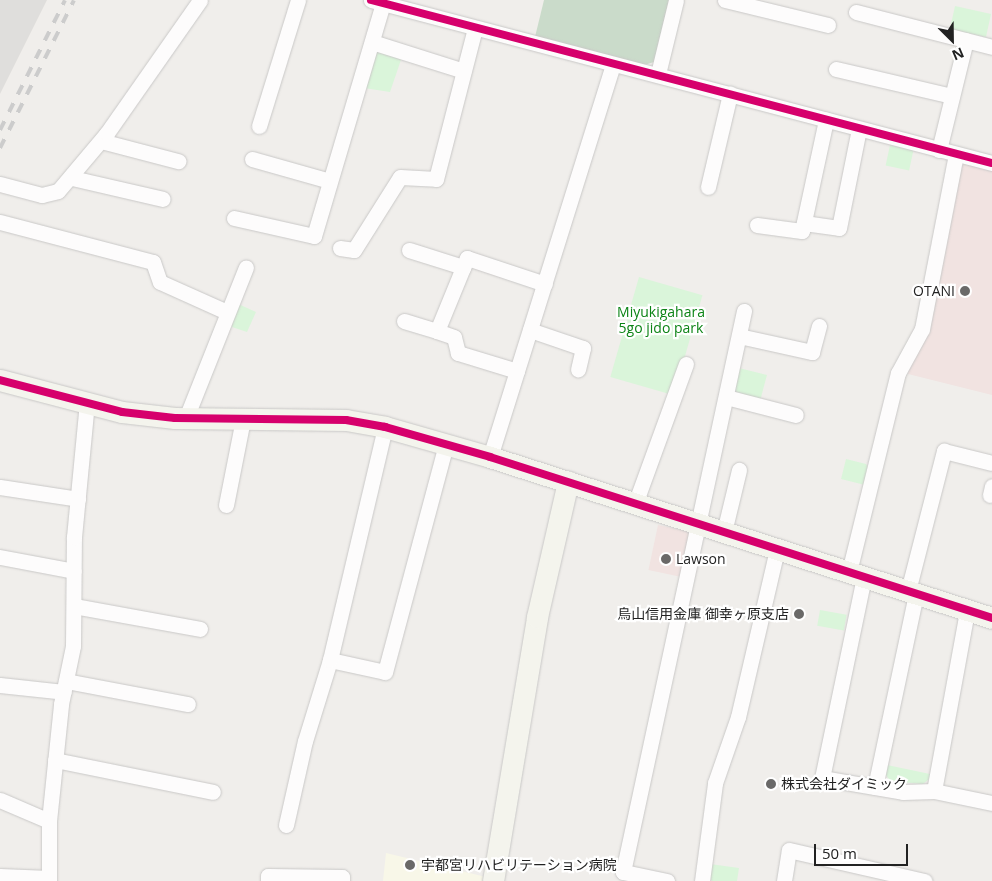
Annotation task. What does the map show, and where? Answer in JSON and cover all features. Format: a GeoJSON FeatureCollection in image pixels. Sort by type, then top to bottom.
{"type":"FeatureCollection","features":[{"type":"Feature","properties":{"kind":"street"},"geometry":{"type":"LineString","coordinates":[[0,184],[42,195],[58,191],[72,178],[101,141],[200,0]]}},
{"type":"Feature","properties":{"kind":"street"},"geometry":{"type":"LineString","coordinates":[[259,126],[298,0]]}},
{"type":"Feature","properties":{"kind":"street"},"geometry":{"type":"LineString","coordinates":[[658,74],[676,0]]}},
{"type":"Feature","properties":{"kind":"street"},"geometry":{"type":"LineString","coordinates":[[725,0],[828,25]]}},
{"type":"Feature","properties":{"kind":"street"},"geometry":{"type":"LineString","coordinates":[[234,218],[314,236],[385,2],[613,65],[658,74],[992,163]]}},
{"type":"Feature","properties":{"kind":"street"},"geometry":{"type":"LineString","coordinates":[[856,12],[992,47]]}},
{"type":"Feature","properties":{"kind":"street"},"geometry":{"type":"LineString","coordinates":[[340,248],[354,250],[400,177],[436,180],[475,28]]}},
{"type":"Feature","properties":{"kind":"street"},"geometry":{"type":"LineString","coordinates":[[939,150],[966,40]]}},
{"type":"Feature","properties":{"kind":"street"},"geometry":{"type":"LineString","coordinates":[[372,42],[464,71]]}},
{"type":"Feature","properties":{"kind":"street"},"geometry":{"type":"LineString","coordinates":[[490,457],[613,65]]}},
{"type":"Feature","properties":{"kind":"street"},"geometry":{"type":"LineString","coordinates":[[836,69],[952,96]]}},
{"type":"Feature","properties":{"kind":"street"},"geometry":{"type":"LineString","coordinates":[[708,186],[730,94]]}},
{"type":"Feature","properties":{"kind":"street"},"geometry":{"type":"LineString","coordinates":[[757,225],[802,231],[826,120]]}},
{"type":"Feature","properties":{"kind":"street"},"geometry":{"type":"LineString","coordinates":[[804,223],[839,228],[859,128]]}},
{"type":"Feature","properties":{"kind":"street"},"geometry":{"type":"LineString","coordinates":[[101,141],[178,161]]}},
{"type":"Feature","properties":{"kind":"street"},"geometry":{"type":"LineString","coordinates":[[956,154],[922,329],[898,373],[856,575],[822,778],[903,792],[934,791],[992,803]]}},
{"type":"Feature","properties":{"kind":"street"},"geometry":{"type":"LineString","coordinates":[[252,158],[330,181]]}},
{"type":"Feature","properties":{"kind":"street"},"geometry":{"type":"LineString","coordinates":[[72,178],[164,199]]}},
{"type":"Feature","properties":{"kind":"street"},"geometry":{"type":"LineString","coordinates":[[0,222],[153,262],[160,282],[227,312]]}},
{"type":"Feature","properties":{"kind":"street"},"geometry":{"type":"LineString","coordinates":[[409,250],[463,267]]}},
{"type":"Feature","properties":{"kind":"street"},"geometry":{"type":"LineString","coordinates":[[437,331],[467,258],[544,284]]}},
{"type":"Feature","properties":{"kind":"street"},"geometry":{"type":"LineString","coordinates":[[186,418],[246,267]]}},
{"type":"Feature","properties":{"kind":"street"},"geometry":{"type":"LineString","coordinates":[[667,881],[624,872],[744,311]]}},
{"type":"Feature","properties":{"kind":"street"},"geometry":{"type":"LineString","coordinates":[[404,321],[454,337],[458,352],[517,371]]}},
{"type":"Feature","properties":{"kind":"street"},"geometry":{"type":"LineString","coordinates":[[739,336],[812,352],[820,326]]}},
{"type":"Feature","properties":{"kind":"street"},"geometry":{"type":"LineString","coordinates":[[530,330],[583,348],[578,369]]}},
{"type":"Feature","properties":{"kind":"street"},"geometry":{"type":"LineString","coordinates":[[635,504],[686,364]]}},
{"type":"Feature","properties":{"kind":"street"},"geometry":{"type":"LineString","coordinates":[[0,380],[122,412],[186,418],[346,420],[384,427],[490,457],[992,618]]}},
{"type":"Feature","properties":{"kind":"street"},"geometry":{"type":"LineString","coordinates":[[726,397],[796,416]]}},
{"type":"Feature","properties":{"kind":"street"},"geometry":{"type":"LineString","coordinates":[[0,876],[48,879],[49,821],[55,760],[65,686],[74,646],[74,571],[78,499],[87,403]]}},
{"type":"Feature","properties":{"kind":"street"},"geometry":{"type":"LineString","coordinates":[[226,505],[243,419]]}},
{"type":"Feature","properties":{"kind":"street"},"geometry":{"type":"LineString","coordinates":[[286,825],[305,741],[330,660],[384,427]]}},
{"type":"Feature","properties":{"kind":"street"},"geometry":{"type":"LineString","coordinates":[[330,660],[385,672],[446,444]]}},
{"type":"Feature","properties":{"kind":"street"},"geometry":{"type":"LineString","coordinates":[[875,787],[912,593],[944,451],[992,463]]}},
{"type":"Feature","properties":{"kind":"street"},"geometry":{"type":"LineString","coordinates":[[724,532],[739,470]]}},
{"type":"Feature","properties":{"kind":"street"},"geometry":{"type":"LineString","coordinates":[[493,881],[537,617],[568,482]]}},
{"type":"Feature","properties":{"kind":"street"},"geometry":{"type":"LineString","coordinates":[[0,487],[78,499]]}},
{"type":"Feature","properties":{"kind":"street"},"geometry":{"type":"LineString","coordinates":[[702,881],[715,783],[738,717],[777,549]]}},
{"type":"Feature","properties":{"kind":"street"},"geometry":{"type":"LineString","coordinates":[[0,557],[74,571]]}},
{"type":"Feature","properties":{"kind":"street"},"geometry":{"type":"LineString","coordinates":[[74,606],[200,629]]}},
{"type":"Feature","properties":{"kind":"street"},"geometry":{"type":"LineString","coordinates":[[934,791],[967,611]]}},
{"type":"Feature","properties":{"kind":"street"},"geometry":{"type":"LineString","coordinates":[[0,685],[65,686],[188,704]]}},
{"type":"Feature","properties":{"kind":"street"},"geometry":{"type":"LineString","coordinates":[[55,760],[212,792]]}},
{"type":"Feature","properties":{"kind":"street"},"geometry":{"type":"LineString","coordinates":[[0,800],[49,821]]}},
{"type":"Feature","properties":{"kind":"street"},"geometry":{"type":"LineString","coordinates":[[784,881],[789,850],[924,881]]}},
{"type":"Feature","properties":{"kind":"street"},"geometry":{"type":"LineString","coordinates":[[268,881],[268,876],[342,877],[342,881]]}},
{"type":"Feature","properties":{"kind":"shaded area"},"geometry":{"type":"Polygon","coordinates":[[[0,0],[47,0],[0,94],[0,0]]]}},
{"type":"Feature","properties":{"kind":"shaded area"},"geometry":{"type":"Polygon","coordinates":[[[962,162],[992,170],[992,395],[908,374],[962,162]]]}},
{"type":"Feature","properties":{"kind":"shaded area"},"geometry":{"type":"Polygon","coordinates":[[[658,525],[692,532],[683,577],[648,570],[658,525]]]}},
{"type":"Feature","properties":{"kind":"shaded area","name":"宇都宮リハビリテーション病院"},"geometry":{"type":"Polygon","coordinates":[[[386,853],[486,877],[486,881],[383,881],[386,853]]]}},
{"type":"Feature","properties":{"kind":"green space"},"geometry":{"type":"Polygon","coordinates":[[[544,0],[669,0],[654,62],[641,66],[535,37],[544,0]]]}},
{"type":"Feature","properties":{"kind":"green space"},"geometry":{"type":"Polygon","coordinates":[[[955,6],[991,14],[986,37],[954,30],[951,24],[955,6]]]}},
{"type":"Feature","properties":{"kind":"green space"},"geometry":{"type":"Polygon","coordinates":[[[376,46],[403,54],[390,92],[364,88],[376,46]]]}},
{"type":"Feature","properties":{"kind":"green space"},"geometry":{"type":"Polygon","coordinates":[[[890,145],[913,150],[909,171],[886,166],[890,145]]]}},
{"type":"Feature","properties":{"kind":"green space","name":"Miyukigahara 5go jido park"},"geometry":{"type":"Polygon","coordinates":[[[639,277],[702,295],[674,395],[610,377],[639,277]]]}},
{"type":"Feature","properties":{"kind":"green space"},"geometry":{"type":"Polygon","coordinates":[[[236,303],[256,312],[247,332],[232,327],[229,320],[236,303]]]}},
{"type":"Feature","properties":{"kind":"green space"},"geometry":{"type":"Polygon","coordinates":[[[739,368],[767,375],[760,401],[734,391],[739,368]]]}},
{"type":"Feature","properties":{"kind":"green space"},"geometry":{"type":"Polygon","coordinates":[[[846,459],[866,464],[869,469],[865,485],[841,479],[846,459]]]}},
{"type":"Feature","properties":{"kind":"green space"},"geometry":{"type":"Polygon","coordinates":[[[820,610],[847,615],[844,630],[817,626],[820,610]]]}},
{"type":"Feature","properties":{"kind":"green space"},"geometry":{"type":"Polygon","coordinates":[[[887,765],[930,774],[929,779],[923,784],[890,781],[886,775],[887,765]]]}},
{"type":"Feature","properties":{"kind":"green space"},"geometry":{"type":"Polygon","coordinates":[[[710,864],[739,868],[737,881],[712,881],[708,875],[710,864]]]}},
{"type":"Feature","properties":{"kind":"railway"},"geometry":{"type":"LineString","coordinates":[[0,130],[65,0]]}},
{"type":"Feature","properties":{"kind":"railway"},"geometry":{"type":"LineString","coordinates":[[0,148],[74,0]]}},
{"type":"Feature","properties":{"kind":"cycle path"},"geometry":{"type":"LineString","coordinates":[[371,0],[992,163]]}},
{"type":"Feature","properties":{"kind":"cycle path"},"geometry":{"type":"LineString","coordinates":[[0,380],[122,412],[175,418],[346,420],[385,427],[490,457],[992,618]]}},
{"type":"Feature","properties":{"kind":"place","name":"OTANI"},"geometry":{"type":"Point","coordinates":[965,291]}},
{"type":"Feature","properties":{"kind":"place","name":"Lawson"},"geometry":{"type":"Point","coordinates":[666,559]}},
{"type":"Feature","properties":{"kind":"place","name":"烏山信用金庫 御幸ヶ原支店"},"geometry":{"type":"Point","coordinates":[799,614]}},
{"type":"Feature","properties":{"kind":"place","name":"株式会社ダイミック"},"geometry":{"type":"Point","coordinates":[771,784]}},
{"type":"Feature","properties":{"kind":"place","name":"宇都宮リハビリテーション病院"},"geometry":{"type":"Point","coordinates":[410,865]}}]}
